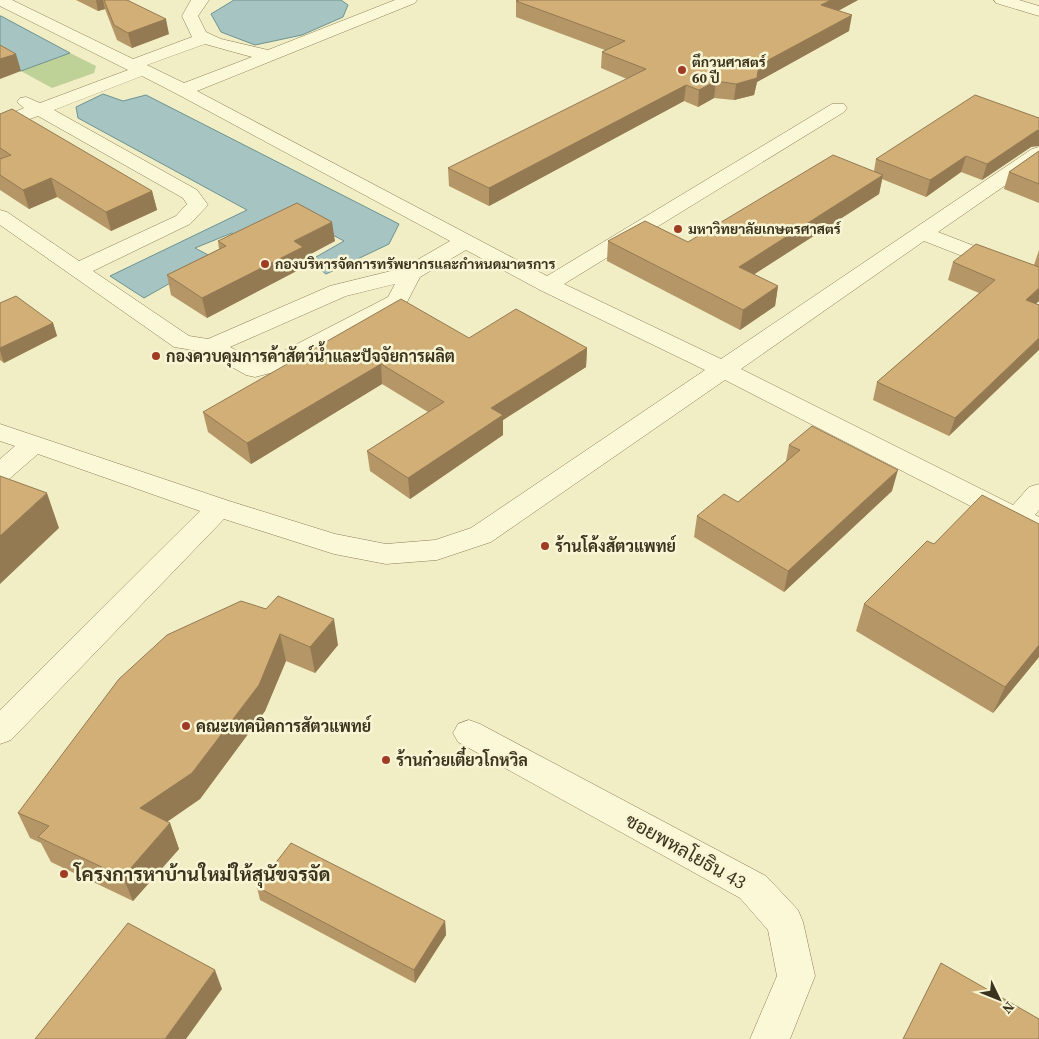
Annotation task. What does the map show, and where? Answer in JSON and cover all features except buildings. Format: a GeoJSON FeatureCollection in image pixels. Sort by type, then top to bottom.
{"type":"FeatureCollection","features":[{"type":"Feature","properties":{"kind":"street"},"geometry":{"type":"LineString","coordinates":[[0,0],[183,90],[464,242],[548,285],[724,370],[1028,523],[1039,493]]}},
{"type":"Feature","properties":{"kind":"street"},"geometry":{"type":"LineString","coordinates":[[201,0],[194,5],[190,16],[199,35],[215,43],[271,56]]}},
{"type":"Feature","properties":{"kind":"street"},"geometry":{"type":"LineString","coordinates":[[1002,0],[1039,11]]}},
{"type":"Feature","properties":{"kind":"street"},"geometry":{"type":"LineString","coordinates":[[183,90],[405,1]]}},
{"type":"Feature","properties":{"kind":"street"},"geometry":{"type":"LineString","coordinates":[[0,124],[33,105],[206,38]]}},
{"type":"Feature","properties":{"kind":"street"},"geometry":{"type":"LineString","coordinates":[[0,111],[33,105],[190,194],[198,205],[183,220],[77,270]]}},
{"type":"Feature","properties":{"kind":"street"},"geometry":{"type":"LineString","coordinates":[[548,285],[838,108]]}},
{"type":"Feature","properties":{"kind":"street"},"geometry":{"type":"LineString","coordinates":[[0,432],[35,442],[219,508],[334,544],[386,554],[437,550],[480,535],[1039,153]]}},
{"type":"Feature","properties":{"kind":"street"},"geometry":{"type":"LineString","coordinates":[[0,216],[182,342],[211,346],[255,370],[274,365],[397,301],[411,273]]}},
{"type":"Feature","properties":{"kind":"street"},"geometry":{"type":"LineString","coordinates":[[922,233],[1039,278]]}},
{"type":"Feature","properties":{"kind":"street"},"geometry":{"type":"LineString","coordinates":[[211,346],[338,291],[411,273],[464,242]]}},
{"type":"Feature","properties":{"kind":"street"},"geometry":{"type":"LineString","coordinates":[[0,473],[35,442]]}},
{"type":"Feature","properties":{"kind":"street"},"geometry":{"type":"LineString","coordinates":[[0,730],[219,508]]}},
{"type":"Feature","properties":{"kind":"street","name":"ซอยพหลโยธิน 43"},"geometry":{"type":"LineString","coordinates":[[469,734],[752,887],[785,922],[796,976],[770,1039]]}},
{"type":"Feature","properties":{"kind":"green space"},"geometry":{"type":"Polygon","coordinates":[[[70,53],[96,66],[94,73],[52,88],[21,71],[70,53]]]}},
{"type":"Feature","properties":{"kind":"water"},"geometry":{"type":"Polygon","coordinates":[[[234,0],[341,0],[348,5],[343,17],[302,35],[255,45],[221,32],[211,14],[234,0]]]}},
{"type":"Feature","properties":{"kind":"water"},"geometry":{"type":"Polygon","coordinates":[[[0,16],[70,53],[21,71],[0,59],[0,16]]]}},
{"type":"Feature","properties":{"kind":"water"},"geometry":{"type":"Polygon","coordinates":[[[103,94],[123,101],[146,95],[399,224],[389,244],[326,274],[309,261],[344,241],[301,218],[247,243],[232,233],[195,248],[214,258],[144,298],[110,276],[247,210],[78,118],[76,107],[103,94]]]}},
{"type":"Feature","properties":{"kind":"place","name":"ตึกวนศาสตร์ 60 ปี"},"geometry":{"type":"Point","coordinates":[682,70]}},
{"type":"Feature","properties":{"kind":"place","name":"มหาวิทยาลัยเกษตรศาสตร์"},"geometry":{"type":"Point","coordinates":[678,229]}},
{"type":"Feature","properties":{"kind":"place","name":"กองบริหารจัดการทรัพยากรและกำหนดมาตรการ"},"geometry":{"type":"Point","coordinates":[265,264]}},
{"type":"Feature","properties":{"kind":"place","name":"กองควบคุมการค้าสัตว์น้ำและปัจจัยการผลิต"},"geometry":{"type":"Point","coordinates":[156,356]}},
{"type":"Feature","properties":{"kind":"place","name":"ร้านโค้งสัตวแพทย์"},"geometry":{"type":"Point","coordinates":[545,546]}},
{"type":"Feature","properties":{"kind":"place","name":"คณะเทคนิคการสัตวแพทย์"},"geometry":{"type":"Point","coordinates":[186,726]}},
{"type":"Feature","properties":{"kind":"place","name":"ร้านก๋วยเตี๋ยวโกหวิล"},"geometry":{"type":"Point","coordinates":[386,760]}},
{"type":"Feature","properties":{"kind":"place","name":"โครงการหาบ้านใหม่ให้สุนัขจรจัด"},"geometry":{"type":"Point","coordinates":[64,874]}}]}
